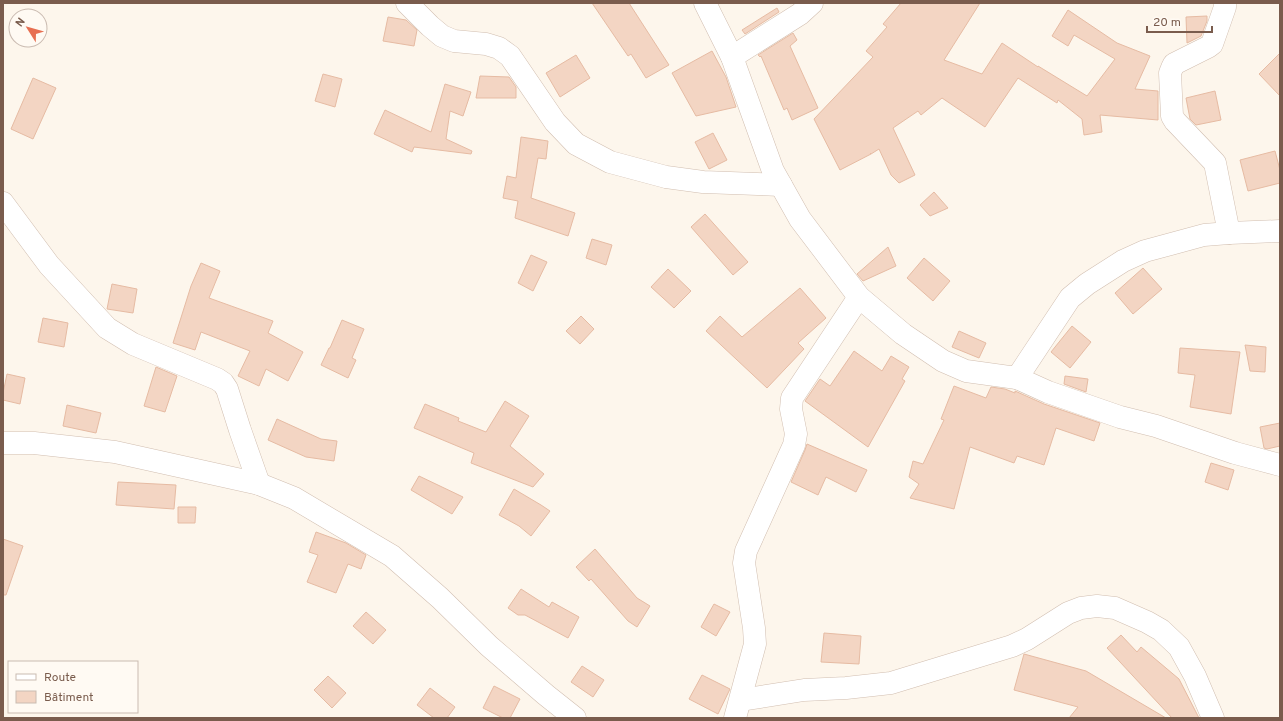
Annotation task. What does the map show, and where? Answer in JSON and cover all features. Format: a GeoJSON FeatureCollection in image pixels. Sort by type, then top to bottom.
{"type":"FeatureCollection","features":[{"type":"Feature","properties":{"kind":"street"},"geometry":{"type":"LineString","coordinates":[[407,3],[442,36],[454,41],[486,44],[498,48],[510,56],[555,122],[576,144],[610,162],[666,177],[703,182],[781,185]]}},
{"type":"Feature","properties":{"kind":"street"},"geometry":{"type":"LineString","coordinates":[[706,3],[732,57],[773,171],[800,219],[859,297],[903,334],[943,361],[966,370],[1017,378],[1048,392],[1120,417],[1156,426],[1235,453],[1280,465]]}},
{"type":"Feature","properties":{"kind":"street"},"geometry":{"type":"LineString","coordinates":[[732,57],[800,14],[812,3]]}},
{"type":"Feature","properties":{"kind":"street"},"geometry":{"type":"LineString","coordinates":[[1225,3],[1225,7],[1212,44],[1174,64],[1170,73],[1172,116],[1215,163],[1228,233]]}},
{"type":"Feature","properties":{"kind":"street"},"geometry":{"type":"LineString","coordinates":[[3,203],[49,265],[107,328],[133,344],[217,379],[223,383],[227,389],[259,484]]}},
{"type":"Feature","properties":{"kind":"street"},"geometry":{"type":"LineString","coordinates":[[1017,378],[1070,298],[1087,284],[1123,261],[1145,251],[1204,235],[1280,231]]}},
{"type":"Feature","properties":{"kind":"street"},"geometry":{"type":"LineString","coordinates":[[738,709],[755,644],[744,563],[746,551],[794,445],[796,434],[791,409],[792,398],[859,297]]}},
{"type":"Feature","properties":{"kind":"street"},"geometry":{"type":"LineString","coordinates":[[3,443],[34,443],[115,452],[259,484],[294,498],[392,556],[440,598],[489,646],[546,696],[575,718]]}},
{"type":"Feature","properties":{"kind":"street"},"geometry":{"type":"LineString","coordinates":[[738,709],[804,690],[846,688],[904,680],[1012,646],[1027,639],[1068,613],[1081,608],[1097,606],[1115,608],[1147,622],[1161,630],[1179,647],[1195,676],[1213,718]]}},
{"type":"Feature","properties":{"kind":"building"},"geometry":{"type":"Polygon","coordinates":[[[592,3],[629,3],[669,65],[646,78],[631,54],[628,56],[592,3]]]}},
{"type":"Feature","properties":{"kind":"building"},"geometry":{"type":"Polygon","coordinates":[[[901,3],[980,3],[944,60],[982,74],[1002,43],[1038,67],[1087,96],[1115,59],[1074,35],[1068,46],[1052,36],[1068,10],[1117,43],[1150,56],[1135,89],[1158,91],[1158,120],[1100,115],[1102,132],[1084,135],[1082,119],[1058,100],[1057,103],[1018,78],[985,127],[942,98],[921,115],[918,111],[893,128],[915,175],[899,183],[891,175],[879,149],[840,170],[814,119],[873,57],[866,51],[887,27],[883,24],[901,3]]]}},
{"type":"Feature","properties":{"kind":"building"},"geometry":{"type":"Polygon","coordinates":[[[777,8],[779,12],[745,34],[742,30],[777,8]]]}},
{"type":"Feature","properties":{"kind":"building"},"geometry":{"type":"Polygon","coordinates":[[[1207,16],[1207,21],[1201,36],[1187,43],[1186,17],[1207,16]]]}},
{"type":"Feature","properties":{"kind":"building"},"geometry":{"type":"Polygon","coordinates":[[[388,17],[406,20],[417,30],[414,46],[383,41],[388,17]]]}},
{"type":"Feature","properties":{"kind":"building"},"geometry":{"type":"Polygon","coordinates":[[[793,33],[797,40],[790,46],[818,108],[792,120],[787,108],[784,110],[761,56],[760,57],[758,55],[793,33]]]}},
{"type":"Feature","properties":{"kind":"building"},"geometry":{"type":"Polygon","coordinates":[[[712,51],[726,77],[736,107],[696,116],[672,73],[712,51]]]}},
{"type":"Feature","properties":{"kind":"building"},"geometry":{"type":"Polygon","coordinates":[[[1280,53],[1280,96],[1259,74],[1280,53]]]}},
{"type":"Feature","properties":{"kind":"building"},"geometry":{"type":"Polygon","coordinates":[[[576,55],[590,78],[560,97],[546,73],[576,55]]]}},
{"type":"Feature","properties":{"kind":"building"},"geometry":{"type":"Polygon","coordinates":[[[323,74],[342,79],[335,107],[315,101],[323,74]]]}},
{"type":"Feature","properties":{"kind":"building"},"geometry":{"type":"Polygon","coordinates":[[[480,76],[509,77],[516,87],[516,98],[476,98],[480,76]]]}},
{"type":"Feature","properties":{"kind":"building"},"geometry":{"type":"Polygon","coordinates":[[[33,78],[56,88],[33,139],[11,129],[33,78]]]}},
{"type":"Feature","properties":{"kind":"building"},"geometry":{"type":"Polygon","coordinates":[[[445,84],[471,92],[463,116],[450,111],[446,139],[472,151],[471,154],[414,147],[412,152],[374,134],[385,110],[431,132],[445,84]]]}},
{"type":"Feature","properties":{"kind":"building"},"geometry":{"type":"Polygon","coordinates":[[[1215,91],[1221,120],[1196,125],[1190,119],[1186,98],[1215,91]]]}},
{"type":"Feature","properties":{"kind":"building"},"geometry":{"type":"Polygon","coordinates":[[[713,133],[727,160],[709,169],[695,142],[713,133]]]}},
{"type":"Feature","properties":{"kind":"building"},"geometry":{"type":"Polygon","coordinates":[[[521,137],[548,141],[546,159],[538,158],[531,198],[575,213],[568,236],[515,218],[518,201],[503,198],[507,176],[516,178],[521,137]]]}},
{"type":"Feature","properties":{"kind":"building"},"geometry":{"type":"Polygon","coordinates":[[[1275,151],[1280,170],[1280,183],[1248,191],[1240,160],[1275,151]]]}},
{"type":"Feature","properties":{"kind":"building"},"geometry":{"type":"Polygon","coordinates":[[[934,192],[948,208],[930,216],[920,205],[934,192]]]}},
{"type":"Feature","properties":{"kind":"building"},"geometry":{"type":"Polygon","coordinates":[[[705,214],[748,262],[733,275],[691,227],[705,214]]]}},
{"type":"Feature","properties":{"kind":"building"},"geometry":{"type":"Polygon","coordinates":[[[592,239],[612,245],[606,265],[586,258],[592,239]]]}},
{"type":"Feature","properties":{"kind":"building"},"geometry":{"type":"Polygon","coordinates":[[[888,247],[896,266],[863,281],[857,274],[888,247]]]}},
{"type":"Feature","properties":{"kind":"building"},"geometry":{"type":"Polygon","coordinates":[[[531,255],[547,262],[533,291],[518,283],[531,255]]]}},
{"type":"Feature","properties":{"kind":"building"},"geometry":{"type":"Polygon","coordinates":[[[924,258],[950,281],[933,301],[907,278],[924,258]]]}},
{"type":"Feature","properties":{"kind":"building"},"geometry":{"type":"Polygon","coordinates":[[[201,263],[220,271],[209,298],[273,321],[268,333],[303,352],[288,381],[266,369],[259,386],[238,376],[250,351],[201,332],[195,350],[173,343],[191,286],[201,263]]]}},
{"type":"Feature","properties":{"kind":"building"},"geometry":{"type":"Polygon","coordinates":[[[1143,268],[1162,289],[1133,314],[1115,293],[1143,268]]]}},
{"type":"Feature","properties":{"kind":"building"},"geometry":{"type":"Polygon","coordinates":[[[668,269],[691,291],[674,308],[651,287],[668,269]]]}},
{"type":"Feature","properties":{"kind":"building"},"geometry":{"type":"Polygon","coordinates":[[[112,284],[137,289],[133,313],[107,309],[112,284]]]}},
{"type":"Feature","properties":{"kind":"building"},"geometry":{"type":"Polygon","coordinates":[[[800,288],[826,318],[798,343],[804,349],[767,388],[706,331],[720,316],[742,337],[800,288]]]}},
{"type":"Feature","properties":{"kind":"building"},"geometry":{"type":"Polygon","coordinates":[[[581,316],[594,329],[580,344],[566,331],[581,316]]]}},
{"type":"Feature","properties":{"kind":"building"},"geometry":{"type":"Polygon","coordinates":[[[43,318],[68,323],[64,347],[38,342],[43,318]]]}},
{"type":"Feature","properties":{"kind":"building"},"geometry":{"type":"Polygon","coordinates":[[[342,320],[364,329],[352,358],[356,360],[348,378],[321,365],[342,320]]]}},
{"type":"Feature","properties":{"kind":"building"},"geometry":{"type":"Polygon","coordinates":[[[1072,326],[1091,342],[1070,368],[1051,352],[1072,326]]]}},
{"type":"Feature","properties":{"kind":"building"},"geometry":{"type":"Polygon","coordinates":[[[959,331],[986,343],[979,358],[952,347],[959,331]]]}},
{"type":"Feature","properties":{"kind":"building"},"geometry":{"type":"Polygon","coordinates":[[[1245,345],[1266,347],[1265,372],[1250,371],[1245,345]]]}},
{"type":"Feature","properties":{"kind":"building"},"geometry":{"type":"Polygon","coordinates":[[[1180,348],[1240,352],[1231,414],[1190,407],[1195,375],[1178,373],[1180,348]]]}},
{"type":"Feature","properties":{"kind":"building"},"geometry":{"type":"Polygon","coordinates":[[[854,351],[882,371],[891,356],[909,367],[902,379],[905,381],[868,447],[805,401],[820,379],[830,386],[854,351]]]}},
{"type":"Feature","properties":{"kind":"building"},"geometry":{"type":"Polygon","coordinates":[[[156,367],[177,376],[165,412],[144,406],[156,367]]]}},
{"type":"Feature","properties":{"kind":"building"},"geometry":{"type":"Polygon","coordinates":[[[7,374],[25,378],[20,404],[3,400],[7,374]]]}},
{"type":"Feature","properties":{"kind":"building"},"geometry":{"type":"Polygon","coordinates":[[[1065,376],[1088,379],[1086,392],[1064,384],[1065,376]]]}},
{"type":"Feature","properties":{"kind":"building"},"geometry":{"type":"Polygon","coordinates":[[[954,386],[986,398],[991,387],[1005,389],[1015,393],[1015,391],[1044,404],[1100,423],[1094,441],[1056,428],[1044,465],[1017,456],[1014,463],[970,447],[954,509],[910,498],[919,484],[909,477],[913,461],[923,464],[944,420],[941,419],[954,386]]]}},
{"type":"Feature","properties":{"kind":"building"},"geometry":{"type":"Polygon","coordinates":[[[505,401],[529,416],[510,446],[544,474],[533,487],[471,463],[474,453],[414,428],[425,404],[459,418],[458,421],[486,432],[505,401]]]}},
{"type":"Feature","properties":{"kind":"building"},"geometry":{"type":"Polygon","coordinates":[[[67,405],[101,413],[96,433],[63,426],[67,405]]]}},
{"type":"Feature","properties":{"kind":"building"},"geometry":{"type":"Polygon","coordinates":[[[277,419],[321,439],[337,441],[334,461],[306,457],[268,440],[277,419]]]}},
{"type":"Feature","properties":{"kind":"building"},"geometry":{"type":"Polygon","coordinates":[[[1280,423],[1280,446],[1267,449],[1264,448],[1260,427],[1280,423]]]}},
{"type":"Feature","properties":{"kind":"building"},"geometry":{"type":"Polygon","coordinates":[[[807,444],[867,470],[856,492],[826,477],[818,495],[791,482],[807,444]]]}},
{"type":"Feature","properties":{"kind":"building"},"geometry":{"type":"Polygon","coordinates":[[[1211,463],[1234,470],[1228,490],[1205,482],[1211,463]]]}},
{"type":"Feature","properties":{"kind":"building"},"geometry":{"type":"Polygon","coordinates":[[[419,476],[463,497],[452,514],[411,490],[419,476]]]}},
{"type":"Feature","properties":{"kind":"building"},"geometry":{"type":"Polygon","coordinates":[[[118,482],[176,485],[174,509],[116,505],[118,482]]]}},
{"type":"Feature","properties":{"kind":"building"},"geometry":{"type":"Polygon","coordinates":[[[514,489],[550,511],[531,536],[519,526],[499,515],[514,489]]]}},
{"type":"Feature","properties":{"kind":"building"},"geometry":{"type":"Polygon","coordinates":[[[178,507],[196,507],[195,523],[178,523],[178,507]]]}},
{"type":"Feature","properties":{"kind":"building"},"geometry":{"type":"Polygon","coordinates":[[[316,532],[346,543],[366,555],[361,569],[348,564],[336,593],[307,582],[318,555],[309,552],[316,532]]]}},
{"type":"Feature","properties":{"kind":"building"},"geometry":{"type":"Polygon","coordinates":[[[3,539],[23,546],[6,595],[3,595],[3,539]]]}},
{"type":"Feature","properties":{"kind":"building"},"geometry":{"type":"Polygon","coordinates":[[[595,549],[637,598],[650,606],[637,627],[628,621],[591,579],[589,581],[576,567],[595,549]]]}},
{"type":"Feature","properties":{"kind":"building"},"geometry":{"type":"Polygon","coordinates":[[[521,589],[549,607],[552,602],[579,617],[568,638],[525,615],[518,615],[508,608],[521,589]]]}},
{"type":"Feature","properties":{"kind":"building"},"geometry":{"type":"Polygon","coordinates":[[[714,604],[730,612],[716,636],[701,627],[714,604]]]}},
{"type":"Feature","properties":{"kind":"building"},"geometry":{"type":"Polygon","coordinates":[[[366,612],[386,630],[373,644],[353,626],[366,612]]]}},
{"type":"Feature","properties":{"kind":"building"},"geometry":{"type":"Polygon","coordinates":[[[824,633],[861,636],[859,664],[821,662],[824,633]]]}},
{"type":"Feature","properties":{"kind":"building"},"geometry":{"type":"Polygon","coordinates":[[[1121,635],[1137,652],[1141,647],[1179,679],[1199,718],[1172,718],[1107,648],[1121,635]]]}},
{"type":"Feature","properties":{"kind":"building"},"geometry":{"type":"Polygon","coordinates":[[[1024,654],[1086,671],[1166,718],[1069,718],[1078,707],[1014,690],[1024,654]]]}},
{"type":"Feature","properties":{"kind":"building"},"geometry":{"type":"Polygon","coordinates":[[[582,666],[604,680],[593,697],[571,682],[582,666]]]}},
{"type":"Feature","properties":{"kind":"building"},"geometry":{"type":"Polygon","coordinates":[[[702,675],[730,689],[718,714],[689,699],[702,675]]]}},
{"type":"Feature","properties":{"kind":"building"},"geometry":{"type":"Polygon","coordinates":[[[328,676],[346,693],[332,708],[314,690],[328,676]]]}},
{"type":"Feature","properties":{"kind":"building"},"geometry":{"type":"Polygon","coordinates":[[[494,686],[520,699],[510,718],[503,718],[483,708],[494,686]]]}},
{"type":"Feature","properties":{"kind":"building"},"geometry":{"type":"Polygon","coordinates":[[[430,688],[455,707],[447,718],[434,718],[417,705],[430,688]]]}}]}
